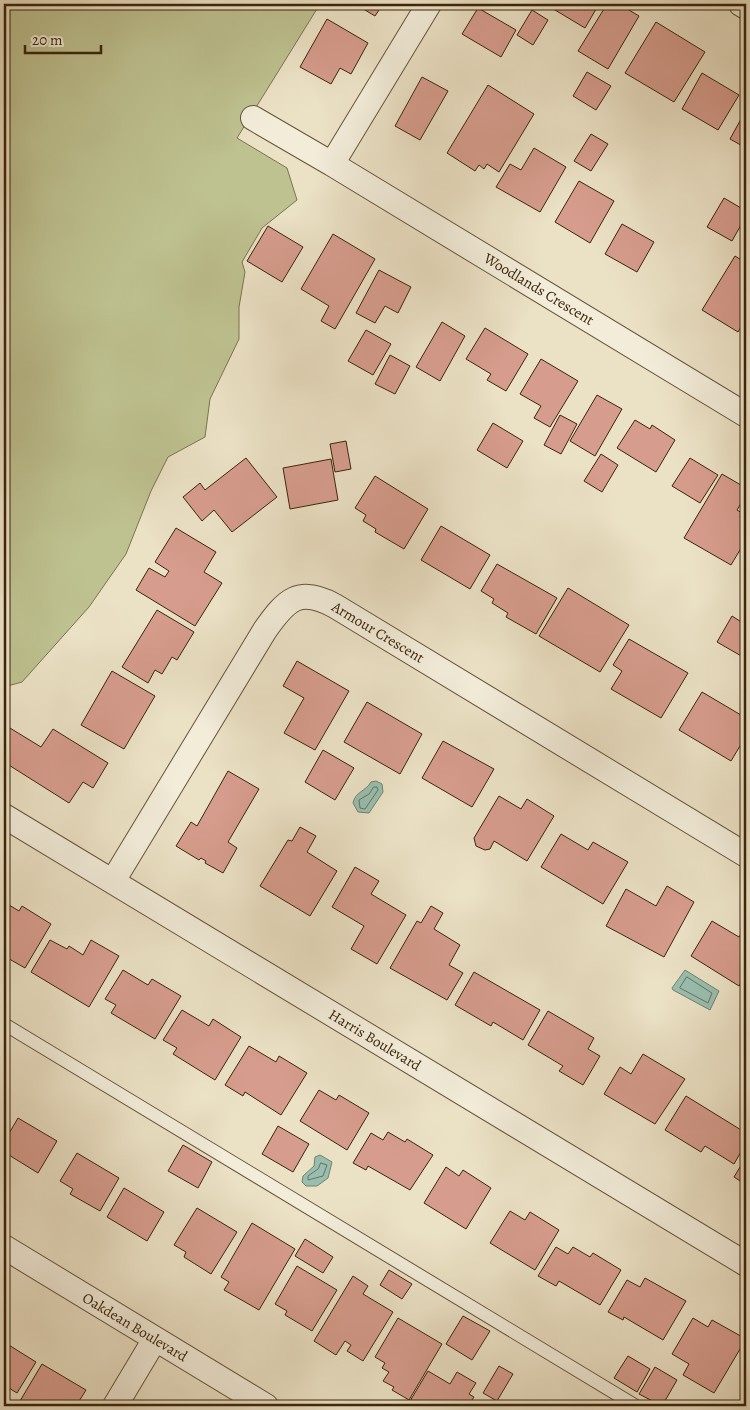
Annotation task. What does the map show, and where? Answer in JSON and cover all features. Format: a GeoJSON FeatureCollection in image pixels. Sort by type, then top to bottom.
{"type":"FeatureCollection","features":[{"type":"Feature","properties":{"kind":"street"},"geometry":{"type":"LineString","coordinates":[[332,164],[429,4]]}},
{"type":"Feature","properties":{"kind":"street"},"geometry":{"type":"LineString","coordinates":[[741,4],[746,7]]}},
{"type":"Feature","properties":{"kind":"street","name":"Woodlands Crescent"},"geometry":{"type":"LineString","coordinates":[[253,118],[746,415]]}},
{"type":"Feature","properties":{"kind":"street","name":"Armour Crescent"},"geometry":{"type":"LineString","coordinates":[[113,881],[265,630],[282,608],[303,595],[312,596],[335,606],[746,855]]}},
{"type":"Feature","properties":{"kind":"street","name":"Harris Boulevard"},"geometry":{"type":"LineString","coordinates":[[4,816],[746,1264]]}},
{"type":"Feature","properties":{"kind":"street","name":"Oakdean Boulevard"},"geometry":{"type":"LineString","coordinates":[[4,1247],[266,1406]]}},
{"type":"Feature","properties":{"kind":"street"},"geometry":{"type":"LineString","coordinates":[[115,1406],[155,1339]]}},
{"type":"Feature","properties":{"kind":"lane"},"geometry":{"type":"LineString","coordinates":[[4,1024],[636,1406]]}},
{"type":"Feature","properties":{"kind":"shaded area"},"geometry":{"type":"Polygon","coordinates":[[[4,4],[320,4],[237,138],[287,168],[297,200],[262,228],[242,262],[245,272],[239,307],[239,339],[210,399],[205,437],[168,457],[151,491],[126,554],[89,607],[22,682],[4,687],[4,4]]]}},
{"type":"Feature","properties":{"kind":"water"},"geometry":{"type":"Polygon","coordinates":[[[376,781],[382,784],[383,792],[369,813],[358,812],[353,803],[354,799],[371,782],[376,781]]]}},
{"type":"Feature","properties":{"kind":"water"},"geometry":{"type":"Polygon","coordinates":[[[685,970],[719,991],[710,1010],[673,990],[672,988],[685,970]]]}},
{"type":"Feature","properties":{"kind":"water"},"geometry":{"type":"Polygon","coordinates":[[[320,1155],[332,1162],[328,1178],[317,1186],[306,1186],[302,1182],[303,1176],[314,1166],[315,1157],[320,1155]]]}},
{"type":"Feature","properties":{"kind":"building"},"geometry":{"type":"Polygon","coordinates":[[[355,4],[383,4],[375,16],[355,4]]]}},
{"type":"Feature","properties":{"kind":"building"},"geometry":{"type":"Polygon","coordinates":[[[545,4],[599,4],[585,28],[545,4]]]}},
{"type":"Feature","properties":{"kind":"building"},"geometry":{"type":"Polygon","coordinates":[[[607,4],[619,4],[639,16],[608,69],[578,51],[607,4]]]}},
{"type":"Feature","properties":{"kind":"building"},"geometry":{"type":"Polygon","coordinates":[[[478,8],[516,30],[501,57],[462,34],[478,8]]]}},
{"type":"Feature","properties":{"kind":"building"},"geometry":{"type":"Polygon","coordinates":[[[532,10],[548,20],[533,45],[517,35],[532,10]]]}},
{"type":"Feature","properties":{"kind":"building"},"geometry":{"type":"Polygon","coordinates":[[[327,19],[368,43],[351,74],[340,68],[331,84],[300,67],[327,19]]]}},
{"type":"Feature","properties":{"kind":"building"},"geometry":{"type":"Polygon","coordinates":[[[656,22],[705,52],[674,102],[625,73],[656,22]]]}},
{"type":"Feature","properties":{"kind":"building"},"geometry":{"type":"Polygon","coordinates":[[[587,72],[611,86],[596,110],[573,96],[587,72]]]}},
{"type":"Feature","properties":{"kind":"building"},"geometry":{"type":"Polygon","coordinates":[[[702,73],[739,95],[718,130],[682,109],[702,73]]]}},
{"type":"Feature","properties":{"kind":"building"},"geometry":{"type":"Polygon","coordinates":[[[422,77],[448,91],[420,140],[395,126],[422,77]]]}},
{"type":"Feature","properties":{"kind":"building"},"geometry":{"type":"Polygon","coordinates":[[[488,85],[534,114],[499,172],[487,164],[484,169],[479,165],[475,171],[447,153],[488,85]]]}},
{"type":"Feature","properties":{"kind":"building"},"geometry":{"type":"Polygon","coordinates":[[[746,110],[746,148],[730,139],[746,110]]]}},
{"type":"Feature","properties":{"kind":"building"},"geometry":{"type":"Polygon","coordinates":[[[591,134],[608,144],[591,171],[574,161],[591,134]]]}},
{"type":"Feature","properties":{"kind":"building"},"geometry":{"type":"Polygon","coordinates":[[[534,148],[566,167],[540,212],[496,187],[510,164],[521,170],[534,148]]]}},
{"type":"Feature","properties":{"kind":"building"},"geometry":{"type":"Polygon","coordinates":[[[579,181],[614,201],[590,243],[555,222],[579,181]]]}},
{"type":"Feature","properties":{"kind":"building"},"geometry":{"type":"Polygon","coordinates":[[[724,198],[746,211],[746,216],[732,241],[707,227],[724,198]]]}},
{"type":"Feature","properties":{"kind":"building"},"geometry":{"type":"Polygon","coordinates":[[[622,224],[654,242],[637,272],[605,254],[622,224]]]}},
{"type":"Feature","properties":{"kind":"building"},"geometry":{"type":"Polygon","coordinates":[[[268,226],[303,247],[282,282],[247,261],[268,226]]]}},
{"type":"Feature","properties":{"kind":"building"},"geometry":{"type":"Polygon","coordinates":[[[333,234],[375,259],[335,329],[321,321],[329,306],[301,289],[333,234]]]}},
{"type":"Feature","properties":{"kind":"building"},"geometry":{"type":"Polygon","coordinates":[[[735,256],[746,263],[746,319],[738,332],[702,310],[735,256]]]}},
{"type":"Feature","properties":{"kind":"building"},"geometry":{"type":"Polygon","coordinates":[[[379,270],[411,287],[398,313],[385,306],[375,323],[356,313],[379,270]]]}},
{"type":"Feature","properties":{"kind":"building"},"geometry":{"type":"Polygon","coordinates":[[[442,322],[465,336],[440,381],[416,367],[442,322]]]}},
{"type":"Feature","properties":{"kind":"building"},"geometry":{"type":"Polygon","coordinates":[[[485,328],[528,354],[506,391],[487,380],[491,374],[466,359],[485,328]]]}},
{"type":"Feature","properties":{"kind":"building"},"geometry":{"type":"Polygon","coordinates":[[[366,330],[391,344],[373,375],[348,361],[366,330]]]}},
{"type":"Feature","properties":{"kind":"building"},"geometry":{"type":"Polygon","coordinates":[[[390,355],[410,366],[395,394],[375,384],[390,355]]]}},
{"type":"Feature","properties":{"kind":"building"},"geometry":{"type":"Polygon","coordinates":[[[541,359],[578,381],[550,427],[534,418],[541,406],[520,394],[541,359]]]}},
{"type":"Feature","properties":{"kind":"building"},"geometry":{"type":"Polygon","coordinates":[[[597,395],[622,409],[595,456],[570,441],[597,395]]]}},
{"type":"Feature","properties":{"kind":"building"},"geometry":{"type":"Polygon","coordinates":[[[560,415],[577,424],[561,454],[544,445],[560,415]]]}},
{"type":"Feature","properties":{"kind":"building"},"geometry":{"type":"Polygon","coordinates":[[[635,420],[650,429],[652,425],[675,440],[656,472],[617,448],[635,420]]]}},
{"type":"Feature","properties":{"kind":"building"},"geometry":{"type":"Polygon","coordinates":[[[493,423],[523,441],[507,468],[477,450],[493,423]]]}},
{"type":"Feature","properties":{"kind":"building"},"geometry":{"type":"Polygon","coordinates":[[[346,441],[351,469],[335,472],[330,444],[346,441]]]}},
{"type":"Feature","properties":{"kind":"building"},"geometry":{"type":"Polygon","coordinates":[[[601,454],[618,465],[602,492],[584,481],[601,454]]]}},
{"type":"Feature","properties":{"kind":"building"},"geometry":{"type":"Polygon","coordinates":[[[246,458],[277,497],[232,532],[214,510],[202,521],[183,497],[200,483],[205,490],[246,458]]]}},
{"type":"Feature","properties":{"kind":"building"},"geometry":{"type":"Polygon","coordinates":[[[690,458],[718,475],[700,503],[672,486],[690,458]]]}},
{"type":"Feature","properties":{"kind":"building"},"geometry":{"type":"Polygon","coordinates":[[[331,459],[338,500],[290,509],[283,468],[331,459]]]}},
{"type":"Feature","properties":{"kind":"building"},"geometry":{"type":"Polygon","coordinates":[[[722,474],[746,488],[746,495],[737,510],[742,513],[740,517],[746,521],[746,540],[731,565],[684,538],[722,474]]]}},
{"type":"Feature","properties":{"kind":"building"},"geometry":{"type":"Polygon","coordinates":[[[375,476],[428,509],[404,549],[375,532],[376,529],[363,521],[366,515],[355,508],[375,476]]]}},
{"type":"Feature","properties":{"kind":"building"},"geometry":{"type":"Polygon","coordinates":[[[441,526],[490,555],[470,589],[421,560],[441,526]]]}},
{"type":"Feature","properties":{"kind":"building"},"geometry":{"type":"Polygon","coordinates":[[[176,528],[216,552],[204,572],[222,583],[195,626],[136,590],[149,568],[165,577],[169,571],[155,562],[176,528]]]}},
{"type":"Feature","properties":{"kind":"building"},"geometry":{"type":"Polygon","coordinates":[[[497,564],[557,598],[536,634],[506,617],[508,613],[492,603],[494,599],[481,591],[497,564]]]}},
{"type":"Feature","properties":{"kind":"building"},"geometry":{"type":"Polygon","coordinates":[[[568,588],[629,625],[600,672],[539,636],[568,588]]]}},
{"type":"Feature","properties":{"kind":"building"},"geometry":{"type":"Polygon","coordinates":[[[157,610],[194,632],[177,660],[172,657],[162,674],[155,670],[148,683],[122,667],[157,610]]]}},
{"type":"Feature","properties":{"kind":"building"},"geometry":{"type":"Polygon","coordinates":[[[732,616],[746,625],[746,651],[743,657],[717,642],[732,616]]]}},
{"type":"Feature","properties":{"kind":"building"},"geometry":{"type":"Polygon","coordinates":[[[629,639],[688,673],[661,718],[611,689],[622,671],[613,665],[629,639]]]}},
{"type":"Feature","properties":{"kind":"building"},"geometry":{"type":"Polygon","coordinates":[[[297,661],[349,691],[315,750],[284,733],[304,698],[283,686],[297,661]]]}},
{"type":"Feature","properties":{"kind":"building"},"geometry":{"type":"Polygon","coordinates":[[[112,671],[155,696],[124,749],[81,725],[112,671]]]}},
{"type":"Feature","properties":{"kind":"building"},"geometry":{"type":"Polygon","coordinates":[[[702,692],[746,718],[746,736],[731,761],[679,730],[702,692]]]}},
{"type":"Feature","properties":{"kind":"building"},"geometry":{"type":"Polygon","coordinates":[[[367,702],[422,734],[400,774],[344,742],[367,702]]]}},
{"type":"Feature","properties":{"kind":"building"},"geometry":{"type":"Polygon","coordinates":[[[5,725],[41,747],[53,729],[108,763],[93,788],[83,782],[69,803],[4,762],[5,725]]]}},
{"type":"Feature","properties":{"kind":"building"},"geometry":{"type":"Polygon","coordinates":[[[443,741],[494,769],[472,807],[422,778],[443,741]]]}},
{"type":"Feature","properties":{"kind":"building"},"geometry":{"type":"Polygon","coordinates":[[[323,750],[354,768],[335,800],[305,782],[323,750]]]}},
{"type":"Feature","properties":{"kind":"building"},"geometry":{"type":"Polygon","coordinates":[[[228,771],[259,789],[228,842],[237,848],[223,873],[205,863],[206,861],[201,858],[199,860],[176,846],[191,822],[197,826],[228,771]]]}},
{"type":"Feature","properties":{"kind":"building"},"geometry":{"type":"Polygon","coordinates":[[[499,796],[521,809],[527,799],[554,816],[527,861],[494,841],[490,849],[485,850],[476,846],[474,838],[499,796]]]}},
{"type":"Feature","properties":{"kind":"building"},"geometry":{"type":"Polygon","coordinates":[[[300,827],[316,836],[307,852],[337,871],[310,916],[260,886],[288,840],[292,841],[300,827]]]}},
{"type":"Feature","properties":{"kind":"building"},"geometry":{"type":"Polygon","coordinates":[[[561,834],[588,850],[593,842],[628,862],[603,904],[541,867],[561,834]]]}},
{"type":"Feature","properties":{"kind":"building"},"geometry":{"type":"Polygon","coordinates":[[[355,867],[379,881],[371,894],[406,915],[377,964],[351,949],[364,926],[332,907],[355,867]]]}},
{"type":"Feature","properties":{"kind":"building"},"geometry":{"type":"Polygon","coordinates":[[[667,886],[694,902],[664,957],[606,926],[626,889],[656,906],[667,886]]]}},
{"type":"Feature","properties":{"kind":"building"},"geometry":{"type":"Polygon","coordinates":[[[4,902],[19,911],[22,906],[51,924],[25,968],[4,956],[4,902]]]}},
{"type":"Feature","properties":{"kind":"building"},"geometry":{"type":"Polygon","coordinates":[[[431,906],[443,913],[434,929],[460,945],[449,965],[463,973],[447,1000],[390,968],[417,921],[421,923],[431,906]]]}},
{"type":"Feature","properties":{"kind":"building"},"geometry":{"type":"Polygon","coordinates":[[[712,921],[739,937],[744,929],[746,931],[746,974],[739,986],[691,956],[712,921]]]}},
{"type":"Feature","properties":{"kind":"building"},"geometry":{"type":"Polygon","coordinates":[[[50,940],[67,949],[69,946],[83,955],[91,940],[119,956],[89,1007],[31,972],[50,940]]]}},
{"type":"Feature","properties":{"kind":"building"},"geometry":{"type":"Polygon","coordinates":[[[123,970],[148,985],[152,979],[181,996],[155,1039],[111,1013],[116,1005],[105,999],[123,970]]]}},
{"type":"Feature","properties":{"kind":"building"},"geometry":{"type":"Polygon","coordinates":[[[474,972],[540,1010],[523,1040],[493,1022],[491,1026],[455,1005],[474,972]]]}},
{"type":"Feature","properties":{"kind":"building"},"geometry":{"type":"Polygon","coordinates":[[[182,1010],[209,1026],[213,1019],[241,1037],[215,1080],[173,1054],[177,1048],[163,1040],[182,1010]]]}},
{"type":"Feature","properties":{"kind":"building"},"geometry":{"type":"Polygon","coordinates":[[[548,1011],[594,1038],[588,1049],[600,1056],[583,1085],[559,1071],[563,1066],[528,1045],[548,1011]]]}},
{"type":"Feature","properties":{"kind":"building"},"geometry":{"type":"Polygon","coordinates":[[[249,1046],[276,1062],[279,1056],[307,1073],[281,1115],[245,1092],[243,1096],[225,1085],[249,1046]]]}},
{"type":"Feature","properties":{"kind":"building"},"geometry":{"type":"Polygon","coordinates":[[[643,1054],[685,1079],[655,1124],[604,1094],[620,1067],[631,1074],[643,1054]]]}},
{"type":"Feature","properties":{"kind":"building"},"geometry":{"type":"Polygon","coordinates":[[[319,1090],[336,1100],[339,1095],[369,1113],[347,1150],[300,1121],[319,1090]]]}},
{"type":"Feature","properties":{"kind":"building"},"geometry":{"type":"Polygon","coordinates":[[[686,1096],[746,1133],[746,1143],[734,1164],[705,1146],[701,1152],[665,1130],[686,1096]]]}},
{"type":"Feature","properties":{"kind":"building"},"geometry":{"type":"Polygon","coordinates":[[[18,1118],[57,1141],[38,1173],[4,1152],[4,1142],[18,1118]]]}},
{"type":"Feature","properties":{"kind":"building"},"geometry":{"type":"Polygon","coordinates":[[[278,1126],[309,1144],[293,1172],[262,1154],[278,1126]]]}},
{"type":"Feature","properties":{"kind":"building"},"geometry":{"type":"Polygon","coordinates":[[[388,1132],[405,1142],[407,1139],[433,1155],[410,1190],[368,1166],[366,1170],[353,1163],[371,1133],[383,1140],[388,1132]]]}},
{"type":"Feature","properties":{"kind":"building"},"geometry":{"type":"Polygon","coordinates":[[[183,1145],[212,1162],[198,1188],[168,1171],[183,1145]]]}},
{"type":"Feature","properties":{"kind":"building"},"geometry":{"type":"Polygon","coordinates":[[[77,1153],[119,1178],[100,1211],[70,1194],[73,1189],[60,1181],[77,1153]]]}},
{"type":"Feature","properties":{"kind":"building"},"geometry":{"type":"Polygon","coordinates":[[[746,1157],[746,1185],[734,1177],[746,1157]]]}},
{"type":"Feature","properties":{"kind":"building"},"geometry":{"type":"Polygon","coordinates":[[[446,1167],[459,1176],[463,1170],[491,1188],[466,1229],[424,1203],[446,1167]]]}},
{"type":"Feature","properties":{"kind":"building"},"geometry":{"type":"Polygon","coordinates":[[[124,1188],[164,1212],[147,1241],[107,1217],[124,1188]]]}},
{"type":"Feature","properties":{"kind":"building"},"geometry":{"type":"Polygon","coordinates":[[[197,1208],[237,1232],[211,1274],[184,1257],[186,1252],[174,1245],[197,1208]]]}},
{"type":"Feature","properties":{"kind":"building"},"geometry":{"type":"Polygon","coordinates":[[[510,1211],[525,1220],[530,1212],[559,1230],[535,1270],[490,1243],[510,1211]]]}},
{"type":"Feature","properties":{"kind":"building"},"geometry":{"type":"Polygon","coordinates":[[[252,1223],[295,1249],[259,1310],[224,1290],[229,1282],[221,1277],[252,1223]]]}},
{"type":"Feature","properties":{"kind":"building"},"geometry":{"type":"Polygon","coordinates":[[[305,1239],[333,1257],[323,1273],[295,1256],[305,1239]]]}},
{"type":"Feature","properties":{"kind":"building"},"geometry":{"type":"Polygon","coordinates":[[[556,1247],[568,1254],[573,1247],[590,1257],[593,1253],[621,1270],[600,1305],[559,1281],[556,1286],[538,1276],[556,1247]]]}},
{"type":"Feature","properties":{"kind":"building"},"geometry":{"type":"Polygon","coordinates":[[[297,1266],[337,1290],[312,1331],[285,1315],[287,1311],[275,1304],[297,1266]]]}},
{"type":"Feature","properties":{"kind":"building"},"geometry":{"type":"Polygon","coordinates":[[[389,1270],[412,1284],[402,1299],[380,1285],[389,1270]]]}},
{"type":"Feature","properties":{"kind":"building"},"geometry":{"type":"Polygon","coordinates":[[[353,1276],[368,1286],[363,1294],[393,1312],[363,1361],[347,1351],[351,1345],[345,1341],[336,1355],[314,1341],[353,1276]]]}},
{"type":"Feature","properties":{"kind":"building"},"geometry":{"type":"Polygon","coordinates":[[[645,1278],[686,1301],[663,1340],[624,1317],[623,1320],[608,1312],[627,1280],[640,1287],[645,1278]]]}},
{"type":"Feature","properties":{"kind":"building"},"geometry":{"type":"Polygon","coordinates":[[[463,1316],[490,1331],[472,1360],[446,1344],[463,1316]]]}},
{"type":"Feature","properties":{"kind":"building"},"geometry":{"type":"Polygon","coordinates":[[[398,1318],[442,1344],[409,1400],[392,1390],[394,1387],[383,1381],[389,1372],[382,1368],[385,1363],[375,1357],[398,1318]]]}},
{"type":"Feature","properties":{"kind":"building"},"geometry":{"type":"Polygon","coordinates":[[[693,1318],[708,1327],[712,1320],[746,1339],[714,1393],[683,1375],[689,1364],[672,1354],[693,1318]]]}},
{"type":"Feature","properties":{"kind":"building"},"geometry":{"type":"Polygon","coordinates":[[[4,1342],[36,1362],[17,1393],[4,1385],[4,1342]]]}},
{"type":"Feature","properties":{"kind":"building"},"geometry":{"type":"Polygon","coordinates":[[[628,1356],[650,1369],[637,1392],[614,1378],[628,1356]]]}},
{"type":"Feature","properties":{"kind":"building"},"geometry":{"type":"Polygon","coordinates":[[[42,1364],[86,1390],[76,1406],[44,1406],[40,1404],[39,1406],[17,1406],[42,1364]]]}},
{"type":"Feature","properties":{"kind":"building"},"geometry":{"type":"Polygon","coordinates":[[[499,1366],[513,1374],[497,1401],[483,1393],[499,1366]]]}},
{"type":"Feature","properties":{"kind":"building"},"geometry":{"type":"Polygon","coordinates":[[[655,1367],[677,1380],[662,1406],[639,1394],[655,1367]]]}},
{"type":"Feature","properties":{"kind":"building"},"geometry":{"type":"Polygon","coordinates":[[[428,1371],[450,1384],[457,1372],[476,1383],[469,1394],[474,1397],[468,1406],[419,1406],[410,1401],[428,1371]]]}}]}
